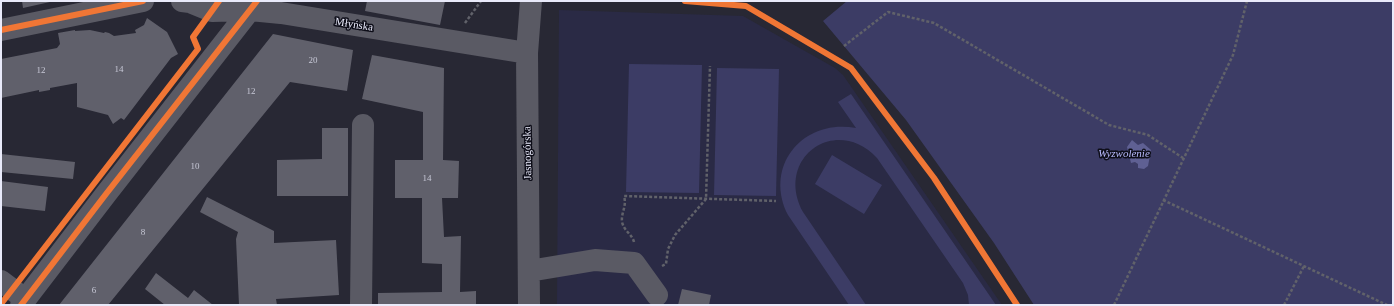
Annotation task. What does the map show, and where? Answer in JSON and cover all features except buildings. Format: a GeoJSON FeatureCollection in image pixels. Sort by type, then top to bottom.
{"type":"FeatureCollection","features":[{"type":"Feature","properties":{"kind":"street"},"geometry":{"type":"LineString","coordinates":[[1,30],[143,1]]}},
{"type":"Feature","properties":{"kind":"street","name":"Młyńska"},"geometry":{"type":"LineString","coordinates":[[182,1],[190,2],[212,11],[254,5],[281,13],[527,53]]}},
{"type":"Feature","properties":{"kind":"street","name":"Jasnogórska"},"geometry":{"type":"LineString","coordinates":[[529,305],[527,53],[531,1]]}},
{"type":"Feature","properties":{"kind":"street"},"geometry":{"type":"LineString","coordinates":[[1,281],[23,302],[254,5]]}},
{"type":"Feature","properties":{"kind":"street"},"geometry":{"type":"LineString","coordinates":[[361,305],[363,125]]}},
{"type":"Feature","properties":{"kind":"street"},"geometry":{"type":"LineString","coordinates":[[529,271],[596,260],[639,270],[658,295]]}},
{"type":"Feature","properties":{"kind":"path"},"geometry":{"type":"LineString","coordinates":[[461,29],[481,1]]}},
{"type":"Feature","properties":{"kind":"path"},"geometry":{"type":"LineString","coordinates":[[1114,305],[1233,55],[1247,1]]}},
{"type":"Feature","properties":{"kind":"path"},"geometry":{"type":"LineString","coordinates":[[844,46],[888,12],[934,22],[1109,125],[1148,135],[1183,158]]}},
{"type":"Feature","properties":{"kind":"path"},"geometry":{"type":"LineString","coordinates":[[710,66],[706,198],[675,235],[668,249],[666,264],[639,270],[633,250],[633,236],[625,229],[622,223],[626,203],[624,196],[706,198],[776,200]]}},
{"type":"Feature","properties":{"kind":"path"},"geometry":{"type":"LineString","coordinates":[[1163,200],[1387,305]]}},
{"type":"Feature","properties":{"kind":"path"},"geometry":{"type":"LineString","coordinates":[[1284,305],[1304,266]]}},
{"type":"Feature","properties":{"kind":"shaded area"},"geometry":{"type":"Polygon","coordinates":[[[559,10],[743,16],[835,68],[843,75],[1002,305],[557,305],[559,10]]]}},
{"type":"Feature","properties":{"kind":"shaded area"},"geometry":{"type":"Polygon","coordinates":[[[1132,140],[1138,145],[1143,143],[1151,150],[1148,166],[1144,169],[1138,168],[1138,164],[1135,162],[1131,163],[1127,147],[1132,140]]]}},
{"type":"Feature","properties":{"kind":"green space","name":"Wyzwolenie"},"geometry":{"type":"Polygon","coordinates":[[[847,1],[1393,1],[1393,305],[1034,305],[994,243],[906,120],[823,21],[847,1]]]}},
{"type":"Feature","properties":{"kind":"green space"},"geometry":{"type":"Polygon","coordinates":[[[629,64],[702,65],[699,193],[626,192],[629,64]]]}},
{"type":"Feature","properties":{"kind":"green space"},"geometry":{"type":"Polygon","coordinates":[[[717,68],[779,69],[776,196],[714,195],[717,68]]]}},
{"type":"Feature","properties":{"kind":"green space"},"geometry":{"type":"Polygon","coordinates":[[[851,94],[996,305],[969,305],[968,295],[963,283],[877,158],[861,145],[844,140],[828,142],[814,148],[803,160],[797,175],[796,192],[803,212],[866,305],[849,305],[788,215],[782,196],[781,179],[785,163],[793,149],[805,138],[820,130],[837,127],[856,128],[838,102],[851,94]]]}},
{"type":"Feature","properties":{"kind":"green space"},"geometry":{"type":"Polygon","coordinates":[[[832,155],[882,185],[864,214],[815,184],[832,155]]]}},
{"type":"Feature","properties":{"kind":"cycle path"},"geometry":{"type":"LineString","coordinates":[[1,30],[143,1]]}},
{"type":"Feature","properties":{"kind":"cycle path"},"geometry":{"type":"LineString","coordinates":[[1,304],[198,49],[193,37],[219,1]]}},
{"type":"Feature","properties":{"kind":"cycle path"},"geometry":{"type":"LineString","coordinates":[[21,305],[257,1]]}},
{"type":"Feature","properties":{"kind":"cycle path"},"geometry":{"type":"LineString","coordinates":[[685,1],[746,6],[851,68],[934,178],[1017,305]]}}]}
